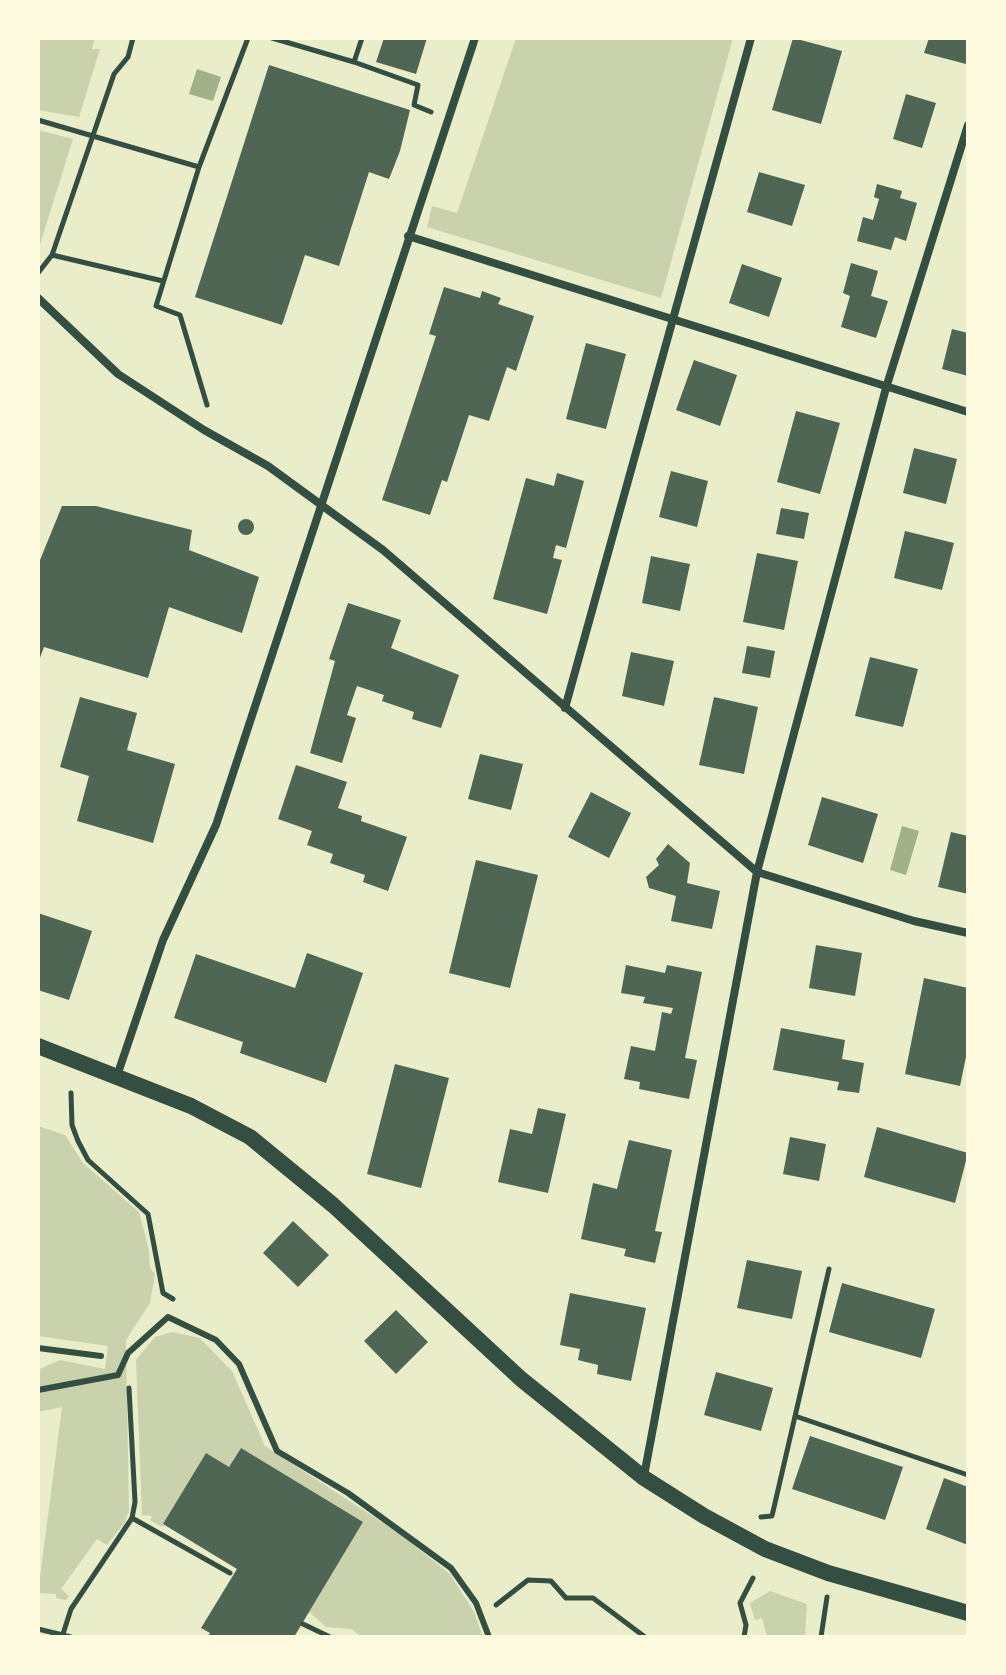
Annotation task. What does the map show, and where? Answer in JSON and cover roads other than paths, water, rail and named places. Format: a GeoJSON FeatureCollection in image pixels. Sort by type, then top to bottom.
{"type":"FeatureCollection","features":[{"type":"Feature","properties":{"kind":"main road"},"geometry":{"type":"LineString","coordinates":[[38,1046],[203,1112],[250,1137],[290,1168],[521,1379],[644,1478],[765,1549],[828,1573],[968,1613]]}},
{"type":"Feature","properties":{"kind":"street"},"geometry":{"type":"LineString","coordinates":[[117,1076],[163,940],[216,825],[475,38]]}},
{"type":"Feature","properties":{"kind":"street"},"geometry":{"type":"LineString","coordinates":[[565,708],[751,38]]}},
{"type":"Feature","properties":{"kind":"street"},"geometry":{"type":"LineString","coordinates":[[644,1478],[757,872],[886,388],[968,125]]}},
{"type":"Feature","properties":{"kind":"street"},"geometry":{"type":"LineString","coordinates":[[408,236],[968,412]]}},
{"type":"Feature","properties":{"kind":"street"},"geometry":{"type":"LineString","coordinates":[[38,298],[118,374],[204,430],[268,466],[383,550],[757,872],[914,921],[968,933]]}},
{"type":"Feature","properties":{"kind":"lane"},"geometry":{"type":"LineString","coordinates":[[38,1390],[118,1375],[128,1353],[168,1317],[216,1340],[239,1364],[263,1427],[277,1451],[360,1501],[451,1568],[476,1603],[489,1637]]}},
{"type":"Feature","properties":{"kind":"lane"},"geometry":{"type":"LineString","coordinates":[[38,1348],[101,1356]]}}]}
